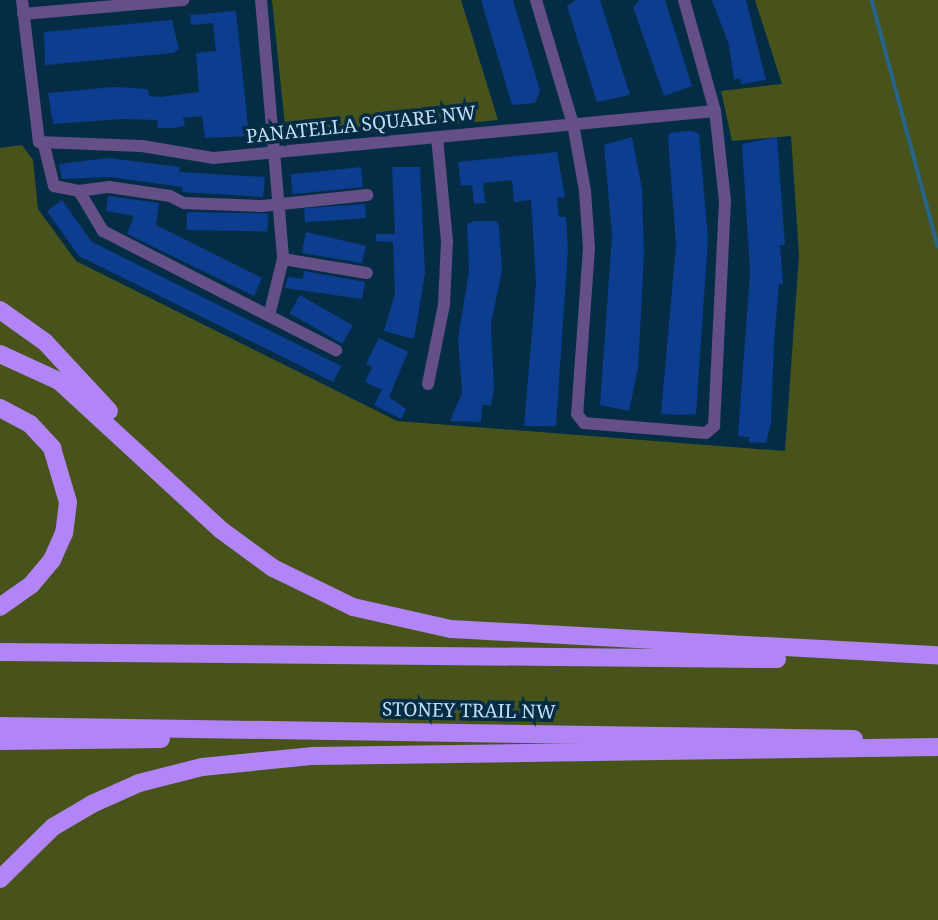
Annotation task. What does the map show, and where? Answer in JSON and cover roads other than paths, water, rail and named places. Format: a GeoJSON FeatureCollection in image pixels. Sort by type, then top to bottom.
{"type":"FeatureCollection","features":[{"type":"Feature","properties":{"kind":"highway"},"geometry":{"type":"LineString","coordinates":[[0,310],[45,342],[123,427],[124,437]]}},
{"type":"Feature","properties":{"kind":"highway"},"geometry":{"type":"LineString","coordinates":[[0,354],[59,381],[124,437],[197,510],[273,568],[353,607],[411,623],[570,638],[938,655]]}},
{"type":"Feature","properties":{"kind":"highway"},"geometry":{"type":"LineString","coordinates":[[0,408],[30,424],[52,449],[68,502],[64,533],[51,560],[32,584],[0,607]]}},
{"type":"Feature","properties":{"kind":"highway"},"geometry":{"type":"LineString","coordinates":[[0,652],[938,661]]}},
{"type":"Feature","properties":{"kind":"highway","name":"STONEY TRAIL NW"},"geometry":{"type":"LineString","coordinates":[[0,726],[938,740]]}},
{"type":"Feature","properties":{"kind":"highway"},"geometry":{"type":"LineString","coordinates":[[0,741],[211,739],[318,729]]}},
{"type":"Feature","properties":{"kind":"highway"},"geometry":{"type":"LineString","coordinates":[[0,879],[53,827],[92,804],[139,783],[202,768],[313,756],[938,747]]}},
{"type":"Feature","properties":{"kind":"street"},"geometry":{"type":"LineString","coordinates":[[22,0],[36,136],[44,145],[54,186],[79,191],[109,187],[170,196],[184,203],[280,203],[368,195]]}},
{"type":"Feature","properties":{"kind":"street"},"geometry":{"type":"LineString","coordinates":[[23,14],[183,0]]}},
{"type":"Feature","properties":{"kind":"street"},"geometry":{"type":"LineString","coordinates":[[261,0],[283,259],[270,312]]}},
{"type":"Feature","properties":{"kind":"street"},"geometry":{"type":"LineString","coordinates":[[536,0],[573,124],[589,248],[577,414],[584,423],[705,433],[714,426],[724,300],[725,201],[715,111],[684,0]]}},
{"type":"Feature","properties":{"kind":"street","name":"PANATELLA SQUARE NW"},"geometry":{"type":"LineString","coordinates":[[44,145],[142,146],[214,158],[275,155],[715,111]]}},
{"type":"Feature","properties":{"kind":"street"},"geometry":{"type":"LineString","coordinates":[[428,384],[444,305],[447,241],[437,137]]}},
{"type":"Feature","properties":{"kind":"street"},"geometry":{"type":"LineString","coordinates":[[79,191],[103,231],[270,312],[336,350]]}},
{"type":"Feature","properties":{"kind":"street"},"geometry":{"type":"LineString","coordinates":[[283,259],[368,273]]}},
{"type":"Feature","properties":{"kind":"waterway"},"geometry":{"type":"LineString","coordinates":[[872,0],[938,246]]}}]}
